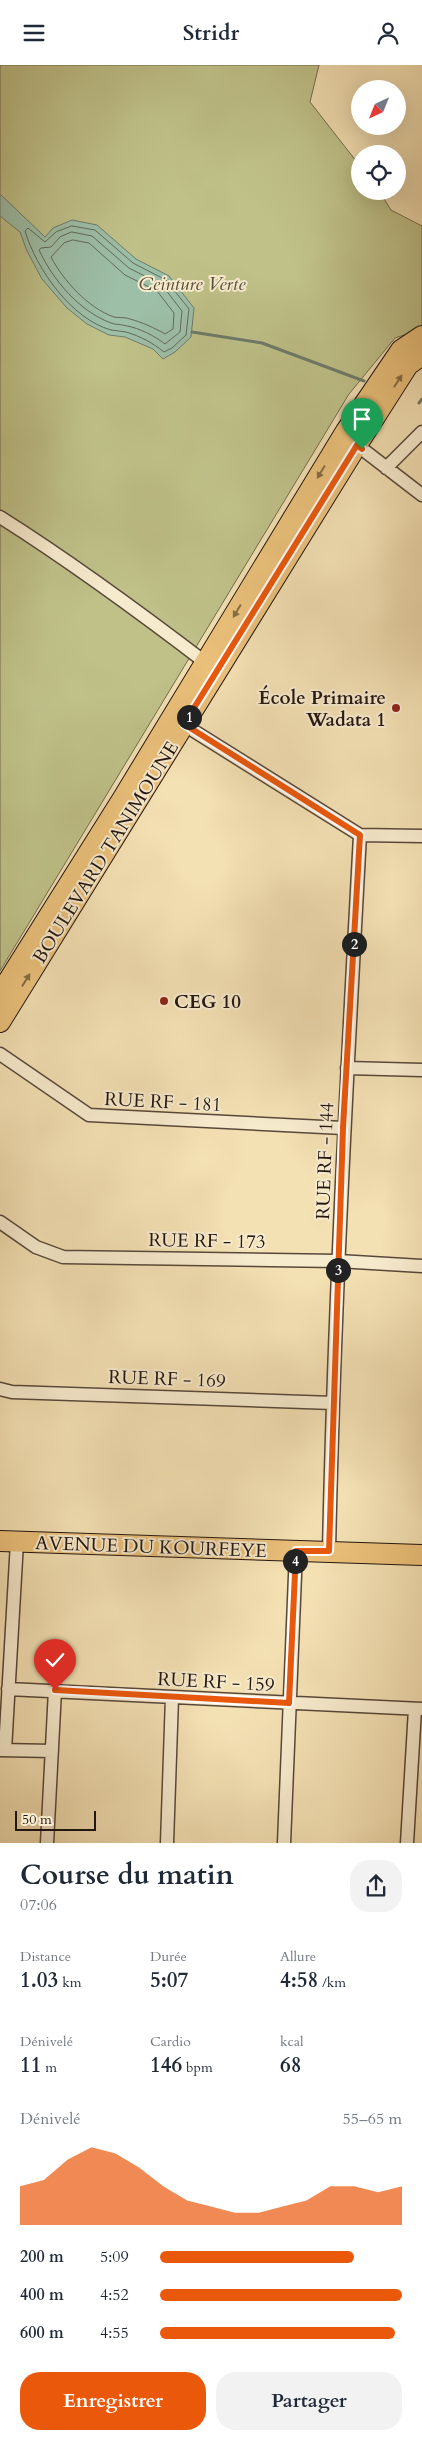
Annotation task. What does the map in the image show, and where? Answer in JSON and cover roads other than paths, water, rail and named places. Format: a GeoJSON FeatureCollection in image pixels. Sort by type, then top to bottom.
{"type":"FeatureCollection","features":[{"type":"Feature","properties":{"kind":"main road","name":"BOULEVARD TANIMOUNE"},"geometry":{"type":"LineString","coordinates":[[211,667],[346,431],[401,350],[422,336]]}},
{"type":"Feature","properties":{"kind":"main road","name":"BOULEVARD TANIMOUNE"},"geometry":{"type":"LineString","coordinates":[[0,994],[175,718],[211,667],[408,365],[422,355]]}},
{"type":"Feature","properties":{"kind":"main road","name":"BOULEVARD TANIMOUNE"},"geometry":{"type":"LineString","coordinates":[[0,1022],[175,718]]}},
{"type":"Feature","properties":{"kind":"main road","name":"AVENUE DU KOURFEYE"},"geometry":{"type":"LineString","coordinates":[[8,1541],[422,1555]]}},
{"type":"Feature","properties":{"kind":"street"},"geometry":{"type":"LineString","coordinates":[[386,468],[422,432]]}},
{"type":"Feature","properties":{"kind":"street"},"geometry":{"type":"LineString","coordinates":[[357,445],[422,495]]}},
{"type":"Feature","properties":{"kind":"street"},"geometry":{"type":"LineString","coordinates":[[0,517],[50,549],[211,667]]}},
{"type":"Feature","properties":{"kind":"street"},"geometry":{"type":"LineString","coordinates":[[175,718],[360,835],[422,836]]}},
{"type":"Feature","properties":{"kind":"street","name":"RUE RF - 144"},"geometry":{"type":"LineString","coordinates":[[329,1551],[332,1403],[343,1128],[360,835]]}},
{"type":"Feature","properties":{"kind":"street","name":"RUE RF - 181"},"geometry":{"type":"LineString","coordinates":[[0,1054],[89,1115],[343,1128]]}},
{"type":"Feature","properties":{"kind":"street"},"geometry":{"type":"LineString","coordinates":[[347,1068],[422,1070]]}},
{"type":"Feature","properties":{"kind":"street","name":"RUE RF - 173"},"geometry":{"type":"LineString","coordinates":[[0,1222],[36,1247],[63,1257],[338,1261],[422,1265]]}},
{"type":"Feature","properties":{"kind":"street","name":"RUE RF - 169"},"geometry":{"type":"LineString","coordinates":[[0,1389],[12,1392],[332,1403]]}},
{"type":"Feature","properties":{"kind":"street"},"geometry":{"type":"LineString","coordinates":[[8,1541],[8,1689],[3,1750],[52,1751]]}},
{"type":"Feature","properties":{"kind":"street"},"geometry":{"type":"LineString","coordinates":[[284,1843],[296,1551]]}},
{"type":"Feature","properties":{"kind":"street","name":"RUE RF - 159"},"geometry":{"type":"LineString","coordinates":[[8,1689],[419,1709]]}},
{"type":"Feature","properties":{"kind":"street"},"geometry":{"type":"LineString","coordinates":[[47,1843],[55,1690]]}},
{"type":"Feature","properties":{"kind":"street"},"geometry":{"type":"LineString","coordinates":[[167,1843],[172,1697]]}},
{"type":"Feature","properties":{"kind":"street"},"geometry":{"type":"LineString","coordinates":[[407,1843],[419,1709]]}},
{"type":"Feature","properties":{"kind":"water"},"geometry":{"type":"Polygon","coordinates":[[[0,194],[45,237],[53,228],[72,220],[97,225],[136,259],[169,276],[194,308],[191,337],[175,352],[163,359],[153,349],[125,337],[109,335],[87,324],[67,308],[42,279],[27,251],[20,232],[0,216],[0,194]]]}},
{"type":"Feature","properties":{"kind":"waterway"},"geometry":{"type":"LineString","coordinates":[[192,332],[262,343],[364,381]]}},
{"type":"Feature","properties":{"kind":"waterway"},"geometry":{"type":"LineString","coordinates":[[419,403],[422,399]]}},
{"type":"Feature","properties":{"kind":"place","name":"École Primaire Wadata 1"},"geometry":{"type":"Point","coordinates":[396,708]}},
{"type":"Feature","properties":{"kind":"place","name":"CEG 10"},"geometry":{"type":"Point","coordinates":[164,1001]}},
{"type":"Feature","properties":{"kind":"park label","name":"Ceinture Verte"},"geometry":{"type":"Point","coordinates":[192,283]}}]}
